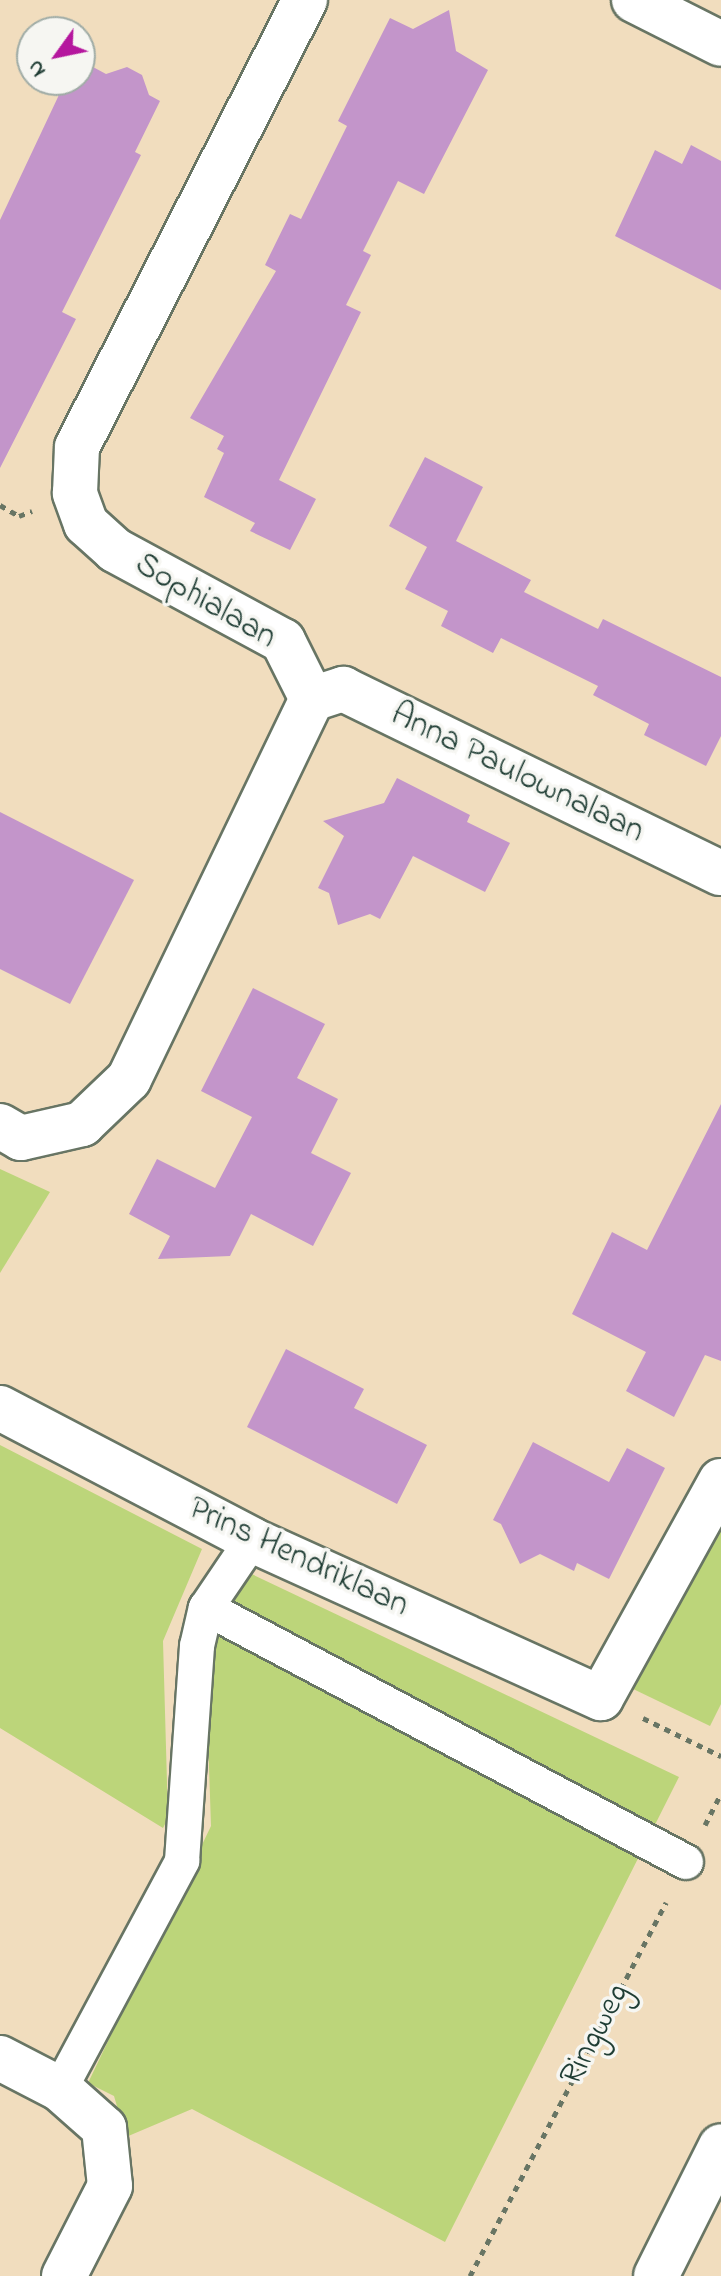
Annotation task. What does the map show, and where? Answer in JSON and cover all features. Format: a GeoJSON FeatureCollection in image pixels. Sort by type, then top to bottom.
{"type":"FeatureCollection","features":[{"type":"Feature","properties":{"kind":"street","name":"Sophialaan"},"geometry":{"type":"LineString","coordinates":[[305,0],[77,447],[75,493],[86,524],[115,550],[283,641],[312,699]]}},
{"type":"Feature","properties":{"kind":"street"},"geometry":{"type":"LineString","coordinates":[[634,0],[721,44]]}},
{"type":"Feature","properties":{"kind":"street","name":"Anna Paulownalaan"},"geometry":{"type":"LineString","coordinates":[[312,699],[343,689],[721,873]]}},
{"type":"Feature","properties":{"kind":"street"},"geometry":{"type":"LineString","coordinates":[[0,1126],[21,1138],[82,1124],[129,1079],[312,699]]}},
{"type":"Feature","properties":{"kind":"street","name":"Prins Hendriklaan"},"geometry":{"type":"LineString","coordinates":[[0,1408],[252,1540],[601,1698]]}},
{"type":"Feature","properties":{"kind":"street"},"geometry":{"type":"LineString","coordinates":[[601,1698],[721,1481]]}},
{"type":"Feature","properties":{"kind":"street"},"geometry":{"type":"LineString","coordinates":[[60,2089],[182,1861],[197,1646],[206,1608],[252,1540]]}},
{"type":"Feature","properties":{"kind":"street"},"geometry":{"type":"LineString","coordinates":[[206,1608],[686,1862]]}},
{"type":"Feature","properties":{"kind":"street"},"geometry":{"type":"LineString","coordinates":[[0,2058],[60,2089],[104,2128],[110,2186],[64,2276]]}},
{"type":"Feature","properties":{"kind":"street"},"geometry":{"type":"LineString","coordinates":[[656,2276],[721,2146]]}},
{"type":"Feature","properties":{"kind":"path"},"geometry":{"type":"LineString","coordinates":[[601,1698],[721,1756]]}},
{"type":"Feature","properties":{"kind":"path","name":"Ringweg"},"geometry":{"type":"LineString","coordinates":[[470,2276],[721,1794]]}},
{"type":"Feature","properties":{"kind":"green space"},"geometry":{"type":"Polygon","coordinates":[[[0,1169],[50,1192],[0,1273],[0,1169]]]}},
{"type":"Feature","properties":{"kind":"green space"},"geometry":{"type":"Polygon","coordinates":[[[0,1445],[202,1549],[163,1641],[168,1818],[163,1828],[0,1728],[0,1445]]]}},
{"type":"Feature","properties":{"kind":"green space"},"geometry":{"type":"Polygon","coordinates":[[[721,1513],[721,1704],[710,1726],[629,1687],[721,1513]]]}},
{"type":"Feature","properties":{"kind":"green space"},"geometry":{"type":"Polygon","coordinates":[[[239,1568],[679,1777],[445,2242],[192,2109],[126,2137],[114,2096],[88,2083],[211,1826],[205,1648],[239,1568]]]}},
{"type":"Feature","properties":{"kind":"building"},"geometry":{"type":"Polygon","coordinates":[[[449,10],[456,51],[488,70],[424,194],[398,181],[363,251],[371,255],[346,305],[361,312],[279,480],[316,499],[290,550],[250,531],[255,523],[204,497],[224,453],[217,449],[224,436],[190,418],[276,271],[265,265],[290,214],[301,219],[347,126],[338,121],[390,18],[413,29],[449,10]]]}},
{"type":"Feature","properties":{"kind":"building"},"geometry":{"type":"Polygon","coordinates":[[[127,67],[142,75],[149,95],[160,101],[135,152],[141,155],[62,312],[76,319],[0,468],[0,220],[58,96],[96,96],[96,69],[106,74],[127,67]]]}},
{"type":"Feature","properties":{"kind":"building"},"geometry":{"type":"Polygon","coordinates":[[[691,145],[721,161],[721,290],[615,236],[655,150],[682,164],[691,145]]]}},
{"type":"Feature","properties":{"kind":"building"},"geometry":{"type":"Polygon","coordinates":[[[425,457],[483,487],[456,541],[531,580],[524,592],[598,629],[603,619],[721,677],[721,736],[706,766],[644,735],[649,724],[593,695],[598,686],[501,638],[493,653],[441,626],[448,611],[405,589],[427,547],[389,526],[425,457]]]}},
{"type":"Feature","properties":{"kind":"building"},"geometry":{"type":"Polygon","coordinates":[[[397,778],[470,815],[467,822],[510,843],[485,892],[413,856],[380,919],[370,914],[338,925],[329,893],[318,888],[344,836],[323,821],[384,803],[397,778]]]}},
{"type":"Feature","properties":{"kind":"building"},"geometry":{"type":"Polygon","coordinates":[[[0,812],[134,880],[70,1004],[0,969],[0,812]]]}},
{"type":"Feature","properties":{"kind":"building"},"geometry":{"type":"Polygon","coordinates":[[[253,988],[325,1024],[297,1078],[338,1099],[311,1153],[351,1173],[313,1246],[251,1214],[230,1256],[158,1259],[170,1236],[129,1214],[157,1159],[215,1188],[252,1117],[201,1091],[253,988]]]}},
{"type":"Feature","properties":{"kind":"building"},"geometry":{"type":"Polygon","coordinates":[[[721,1104],[721,1361],[705,1355],[674,1417],[626,1391],[646,1352],[572,1314],[612,1232],[647,1250],[721,1104]]]}},
{"type":"Feature","properties":{"kind":"building"},"geometry":{"type":"Polygon","coordinates":[[[286,1349],[364,1389],[354,1408],[427,1445],[397,1504],[247,1427],[286,1349]]]}},
{"type":"Feature","properties":{"kind":"building"},"geometry":{"type":"Polygon","coordinates":[[[533,1442],[609,1482],[627,1448],[665,1468],[609,1579],[577,1563],[574,1571],[540,1554],[520,1564],[501,1524],[493,1520],[533,1442]]]}}]}
